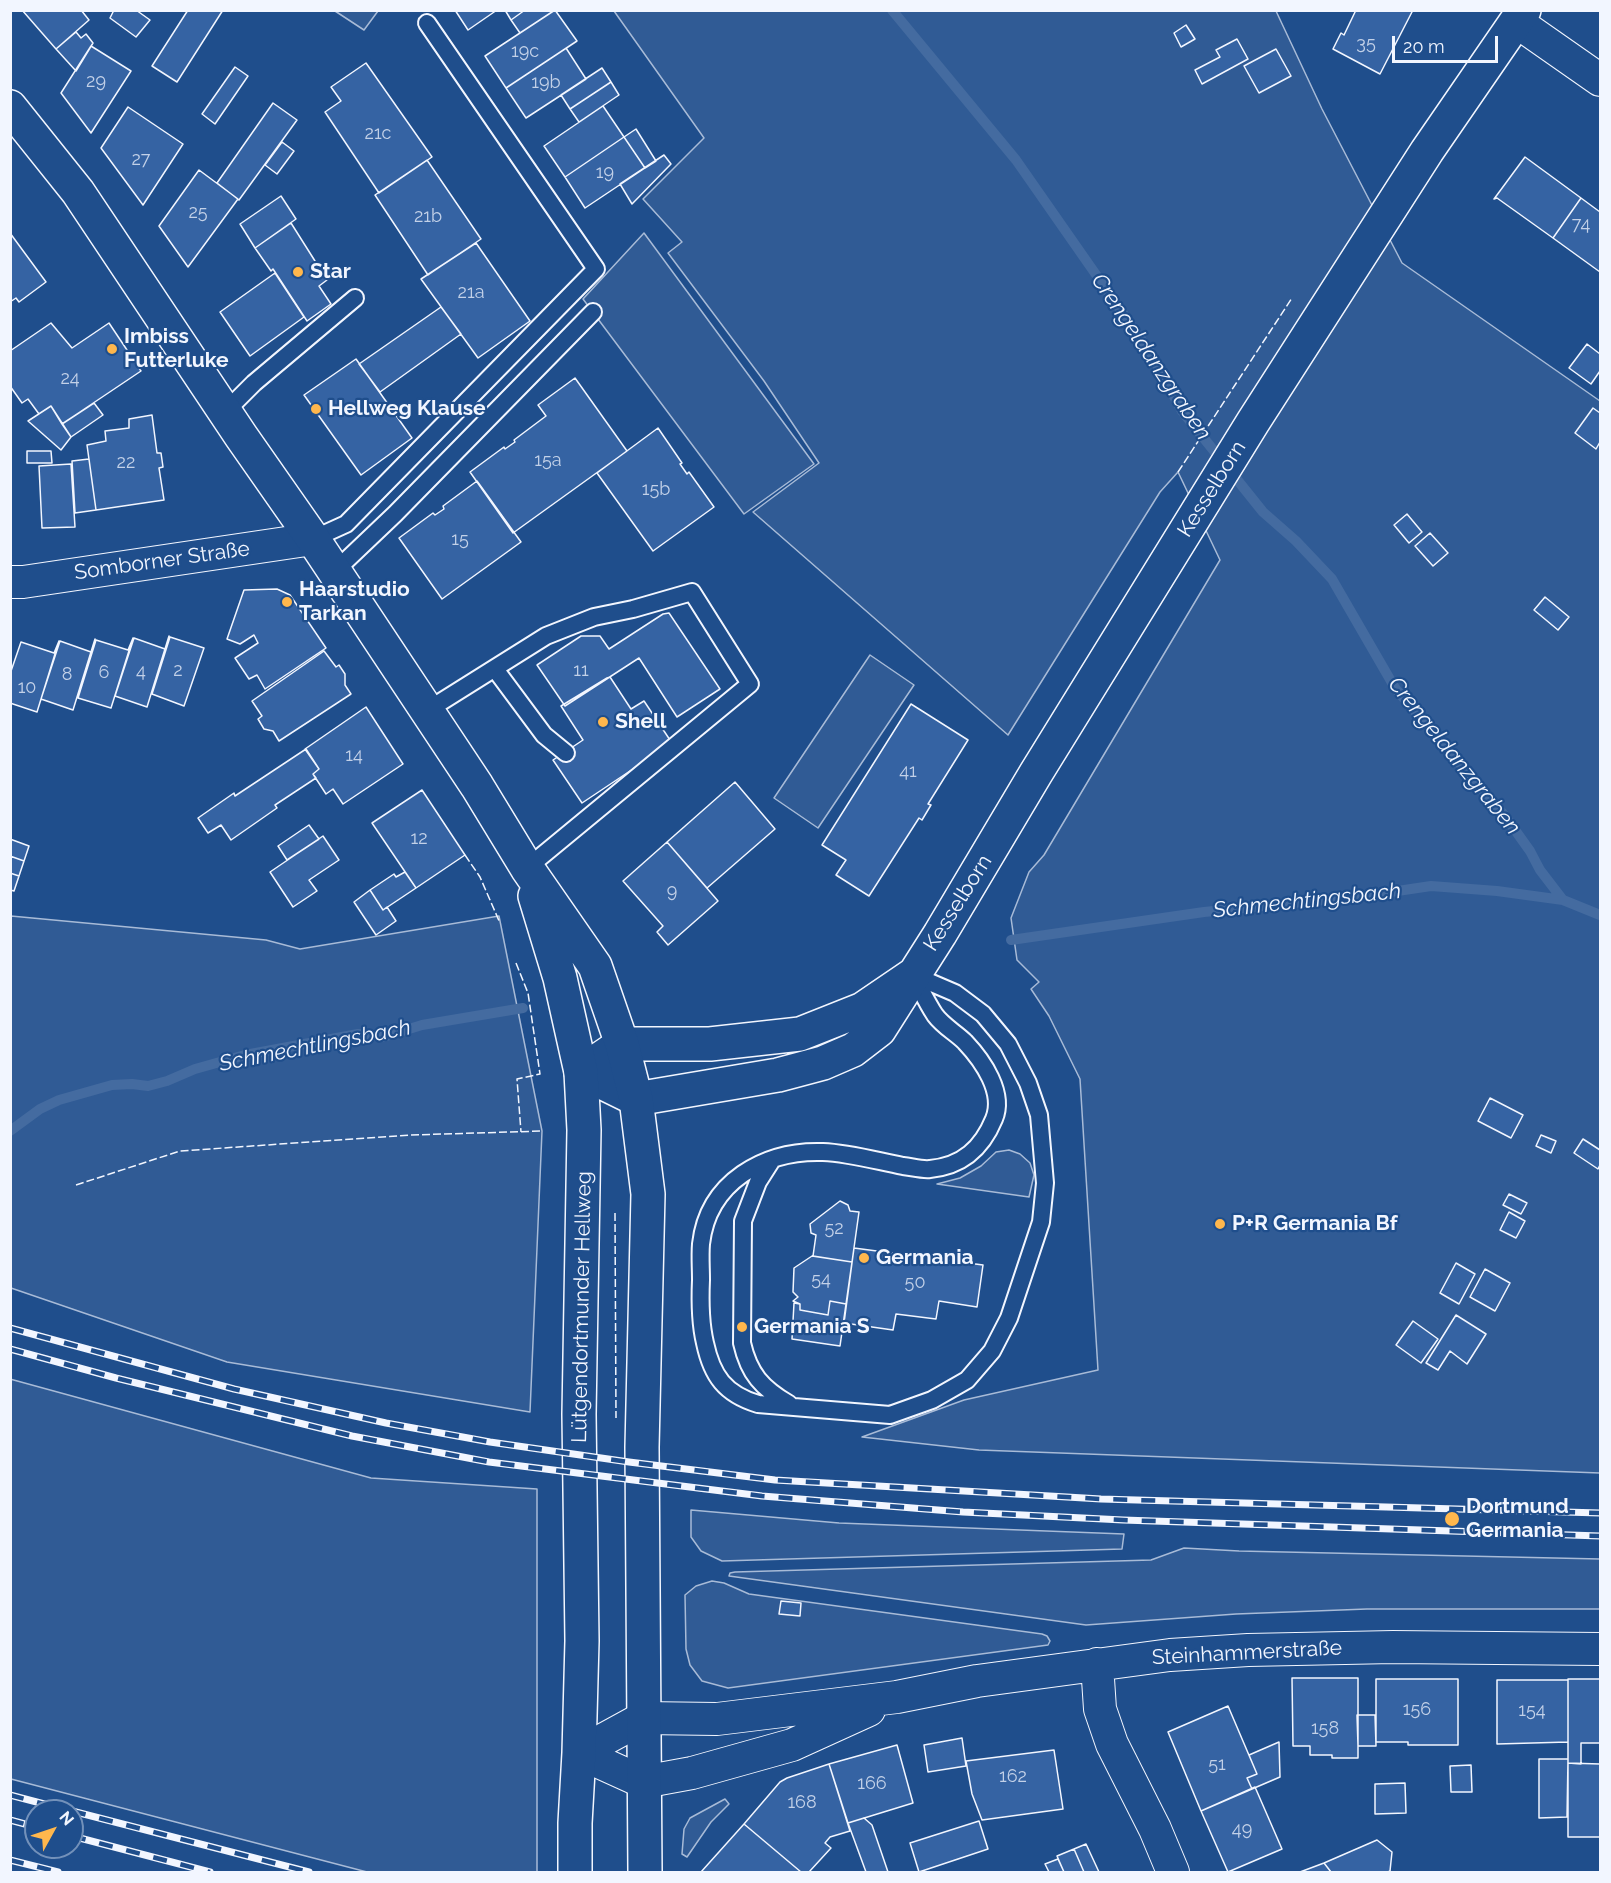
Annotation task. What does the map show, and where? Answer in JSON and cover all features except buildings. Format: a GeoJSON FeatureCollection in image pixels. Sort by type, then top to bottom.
{"type":"FeatureCollection","features":[{"type":"Feature","properties":{"kind":"main road","name":"Kesselborn"},"geometry":{"type":"LineString","coordinates":[[636,1099],[778,1075],[823,1063],[853,1050],[879,1030],[1253,422],[1427,151],[1521,16]]}},
{"type":"Feature","properties":{"kind":"main road","name":"Lütgendortmunder Hellweg"},"geometry":{"type":"LineString","coordinates":[[10,107],[78,192],[428,710],[526,868],[596,966],[622,1044],[636,1099],[648,1194],[642,1447],[645,1872]]}},
{"type":"Feature","properties":{"kind":"main road","name":"Lütgendortmunder Hellweg"},"geometry":{"type":"LineString","coordinates":[[526,868],[560,978],[581,1072],[584,1173],[579,1414],[582,1641],[575,1872]]}},
{"type":"Feature","properties":{"kind":"main road","name":"Kesselborn"},"geometry":{"type":"LineString","coordinates":[[622,1044],[710,1044],[800,1034],[862,1009],[912,975]]}},
{"type":"Feature","properties":{"kind":"main road"},"geometry":{"type":"LineString","coordinates":[[622,1044],[581,1072],[636,1099]]}},
{"type":"Feature","properties":{"kind":"street"},"geometry":{"type":"LineString","coordinates":[[1521,16],[1600,80]]}},
{"type":"Feature","properties":{"kind":"street","name":"Somborner Straße"},"geometry":{"type":"LineString","coordinates":[[10,582],[23,582],[313,539]]}},
{"type":"Feature","properties":{"kind":"street","name":"Steinhammerstraße"},"geometry":{"type":"LineString","coordinates":[[579,1753],[643,1718],[717,1719],[897,1697],[976,1681],[1170,1655],[1248,1650],[1393,1647],[1600,1649]]}},
{"type":"Feature","properties":{"kind":"street"},"geometry":{"type":"LineString","coordinates":[[1097,1664],[1100,1709],[1113,1744],[1155,1829],[1173,1872]]}},
{"type":"Feature","properties":{"kind":"street","name":"Steinhammerstraße"},"geometry":{"type":"LineString","coordinates":[[643,1782],[692,1773],[792,1745],[897,1697]]}},
{"type":"Feature","properties":{"kind":"street"},"geometry":{"type":"LineString","coordinates":[[579,1753],[643,1782]]}},
{"type":"Feature","properties":{"kind":"lane"},"geometry":{"type":"LineString","coordinates":[[313,539],[346,524],[596,269],[427,23]]}},
{"type":"Feature","properties":{"kind":"lane"},"geometry":{"type":"LineString","coordinates":[[225,412],[254,383],[355,298]]}},
{"type":"Feature","properties":{"kind":"lane"},"geometry":{"type":"LineString","coordinates":[[334,572],[395,514],[593,312]]}},
{"type":"Feature","properties":{"kind":"lane"},"geometry":{"type":"LineString","coordinates":[[428,710],[546,636],[594,616],[633,609],[692,592],[750,684],[597,801],[526,868]]}},
{"type":"Feature","properties":{"kind":"lane"},"geometry":{"type":"LineString","coordinates":[[495,669],[544,735],[566,753]]}},
{"type":"Feature","properties":{"kind":"lane"},"geometry":{"type":"LineString","coordinates":[[912,975],[955,993],[983,1014],[1008,1044],[1028,1083],[1039,1115],[1045,1183],[1041,1222],[1009,1318],[992,1351],[967,1380],[932,1400],[890,1414],[795,1408],[742,1400],[728,1389],[710,1365],[700,1325],[701,1243],[713,1203],[737,1176],[772,1160],[794,1154],[823,1152],[928,1170],[947,1166],[964,1159],[982,1143],[996,1116],[998,1101],[990,1075],[966,1043],[936,1017],[912,975]]}},
{"type":"Feature","properties":{"kind":"lane"},"geometry":{"type":"LineString","coordinates":[[772,1160],[758,1182],[743,1221],[742,1343],[747,1362],[758,1380],[772,1395],[795,1408]]}},
{"type":"Feature","properties":{"kind":"shaded area"},"geometry":{"type":"Polygon","coordinates":[[[335,11],[378,11],[364,30],[335,11]]]}},
{"type":"Feature","properties":{"kind":"shaded area"},"geometry":{"type":"Polygon","coordinates":[[[614,11],[1276,11],[1322,109],[1402,263],[1600,401],[1600,1473],[979,1450],[862,1437],[964,1400],[1098,1370],[1080,1079],[1049,1016],[1031,989],[1039,982],[1017,960],[1011,918],[1029,872],[1044,855],[1220,560],[1178,472],[1160,492],[1008,735],[753,512],[819,463],[764,381],[668,253],[682,242],[643,199],[704,138],[614,11]]]}},
{"type":"Feature","properties":{"kind":"shaded area"},"geometry":{"type":"Polygon","coordinates":[[[644,233],[814,464],[744,514],[583,299],[644,233]]]}},
{"type":"Feature","properties":{"kind":"shaded area"},"geometry":{"type":"Polygon","coordinates":[[[870,655],[914,685],[818,828],[774,798],[870,655]]]}},
{"type":"Feature","properties":{"kind":"shaded area"},"geometry":{"type":"Polygon","coordinates":[[[11,916],[266,940],[300,949],[499,916],[542,1131],[530,1412],[227,1362],[11,1288],[11,916]]]}},
{"type":"Feature","properties":{"kind":"shaded area"},"geometry":{"type":"Polygon","coordinates":[[[1009,1150],[1020,1154],[1030,1163],[1034,1175],[1029,1197],[937,1184],[960,1178],[981,1166],[996,1152],[1009,1150]]]}},
{"type":"Feature","properties":{"kind":"shaded area"},"geometry":{"type":"Polygon","coordinates":[[[10,1379],[371,1478],[537,1489],[537,1872],[367,1872],[11,1779],[10,1379]]]}},
{"type":"Feature","properties":{"kind":"shaded area"},"geometry":{"type":"Polygon","coordinates":[[[691,1510],[839,1523],[1124,1534],[1122,1549],[722,1561],[701,1551],[691,1537],[691,1510]]]}},
{"type":"Feature","properties":{"kind":"shaded area"},"geometry":{"type":"Polygon","coordinates":[[[1184,1548],[1600,1559],[1600,1609],[1367,1609],[1236,1614],[1086,1625],[729,1576],[730,1573],[735,1572],[1151,1560],[1184,1548]]]}},
{"type":"Feature","properties":{"kind":"shaded area"},"geometry":{"type":"Polygon","coordinates":[[[712,1581],[724,1583],[749,1594],[1042,1634],[1050,1641],[1048,1645],[728,1688],[702,1681],[690,1665],[686,1649],[685,1595],[696,1586],[712,1581]]]}},
{"type":"Feature","properties":{"kind":"shaded area"},"geometry":{"type":"Polygon","coordinates":[[[725,1799],[729,1804],[711,1822],[687,1857],[682,1854],[684,1829],[690,1818],[725,1799]]]}},
{"type":"Feature","properties":{"kind":"waterway","name":"Crengeldanzgraben"},"geometry":{"type":"LineString","coordinates":[[892,10],[1016,160],[1150,352],[1182,411],[1263,512],[1296,541],[1332,579],[1395,688],[1505,816],[1530,851],[1540,870],[1563,900]]}},
{"type":"Feature","properties":{"kind":"waterway","name":"Schmechtingsbach"},"geometry":{"type":"LineString","coordinates":[[1011,940],[1204,912],[1364,896],[1431,886],[1497,891],[1563,900],[1600,915]]}},
{"type":"Feature","properties":{"kind":"waterway","name":"Schmechtlingsbach"},"geometry":{"type":"LineString","coordinates":[[10,1131],[40,1109],[59,1100],[112,1085],[148,1086],[195,1069],[245,1055],[358,1034],[383,1037],[422,1025],[523,1008]]}},
{"type":"Feature","properties":{"kind":"railway"},"geometry":{"type":"LineString","coordinates":[[10,1328],[234,1389],[386,1423],[490,1442],[775,1480],[1101,1499],[1600,1513]]}},
{"type":"Feature","properties":{"kind":"railway"},"geometry":{"type":"LineString","coordinates":[[10,1349],[116,1378],[352,1436],[489,1462],[762,1496],[963,1512],[1123,1520],[1600,1536]]}},
{"type":"Feature","properties":{"kind":"railway"},"geometry":{"type":"LineString","coordinates":[[10,1795],[25,1799]]}},
{"type":"Feature","properties":{"kind":"railway"},"geometry":{"type":"LineString","coordinates":[[84,1814],[309,1872]]}},
{"type":"Feature","properties":{"kind":"railway"},"geometry":{"type":"LineString","coordinates":[[10,1820],[24,1824]]}},
{"type":"Feature","properties":{"kind":"railway"},"geometry":{"type":"LineString","coordinates":[[84,1839],[210,1872]]}},
{"type":"Feature","properties":{"kind":"railway"},"geometry":{"type":"LineString","coordinates":[[10,1860],[58,1872]]}},
{"type":"Feature","properties":{"kind":"fence"},"geometry":{"type":"LineString","coordinates":[[1178,472],[1292,298]]}},
{"type":"Feature","properties":{"kind":"fence"},"geometry":{"type":"LineString","coordinates":[[465,855],[480,877],[500,923]]}},
{"type":"Feature","properties":{"kind":"fence"},"geometry":{"type":"LineString","coordinates":[[516,963],[528,993],[540,1074],[517,1079],[521,1132]]}},
{"type":"Feature","properties":{"kind":"fence"},"geometry":{"type":"LineString","coordinates":[[76,1185],[180,1151],[411,1135],[542,1131]]}},
{"type":"Feature","properties":{"kind":"fence"},"geometry":{"type":"LineString","coordinates":[[615,1213],[616,1418]]}},
{"type":"Feature","properties":{"kind":"place","name":"Star"},"geometry":{"type":"Point","coordinates":[298,272]}},
{"type":"Feature","properties":{"kind":"place","name":"Imbiss Futterluke"},"geometry":{"type":"Point","coordinates":[112,349]}},
{"type":"Feature","properties":{"kind":"place","name":"Hellweg Klause"},"geometry":{"type":"Point","coordinates":[316,409]}},
{"type":"Feature","properties":{"kind":"place","name":"Haarstudio Tarkan"},"geometry":{"type":"Point","coordinates":[287,602]}},
{"type":"Feature","properties":{"kind":"place","name":"Shell"},"geometry":{"type":"Point","coordinates":[603,722]}},
{"type":"Feature","properties":{"kind":"place","name":"P+R Germania Bf"},"geometry":{"type":"Point","coordinates":[1220,1224]}},
{"type":"Feature","properties":{"kind":"place","name":"Germania"},"geometry":{"type":"Point","coordinates":[864,1258]}},
{"type":"Feature","properties":{"kind":"place","name":"Germania S"},"geometry":{"type":"Point","coordinates":[742,1327]}},
{"type":"Feature","properties":{"kind":"place","name":"Dortmund Germania"},"geometry":{"type":"Point","coordinates":[1452,1519]}}]}
